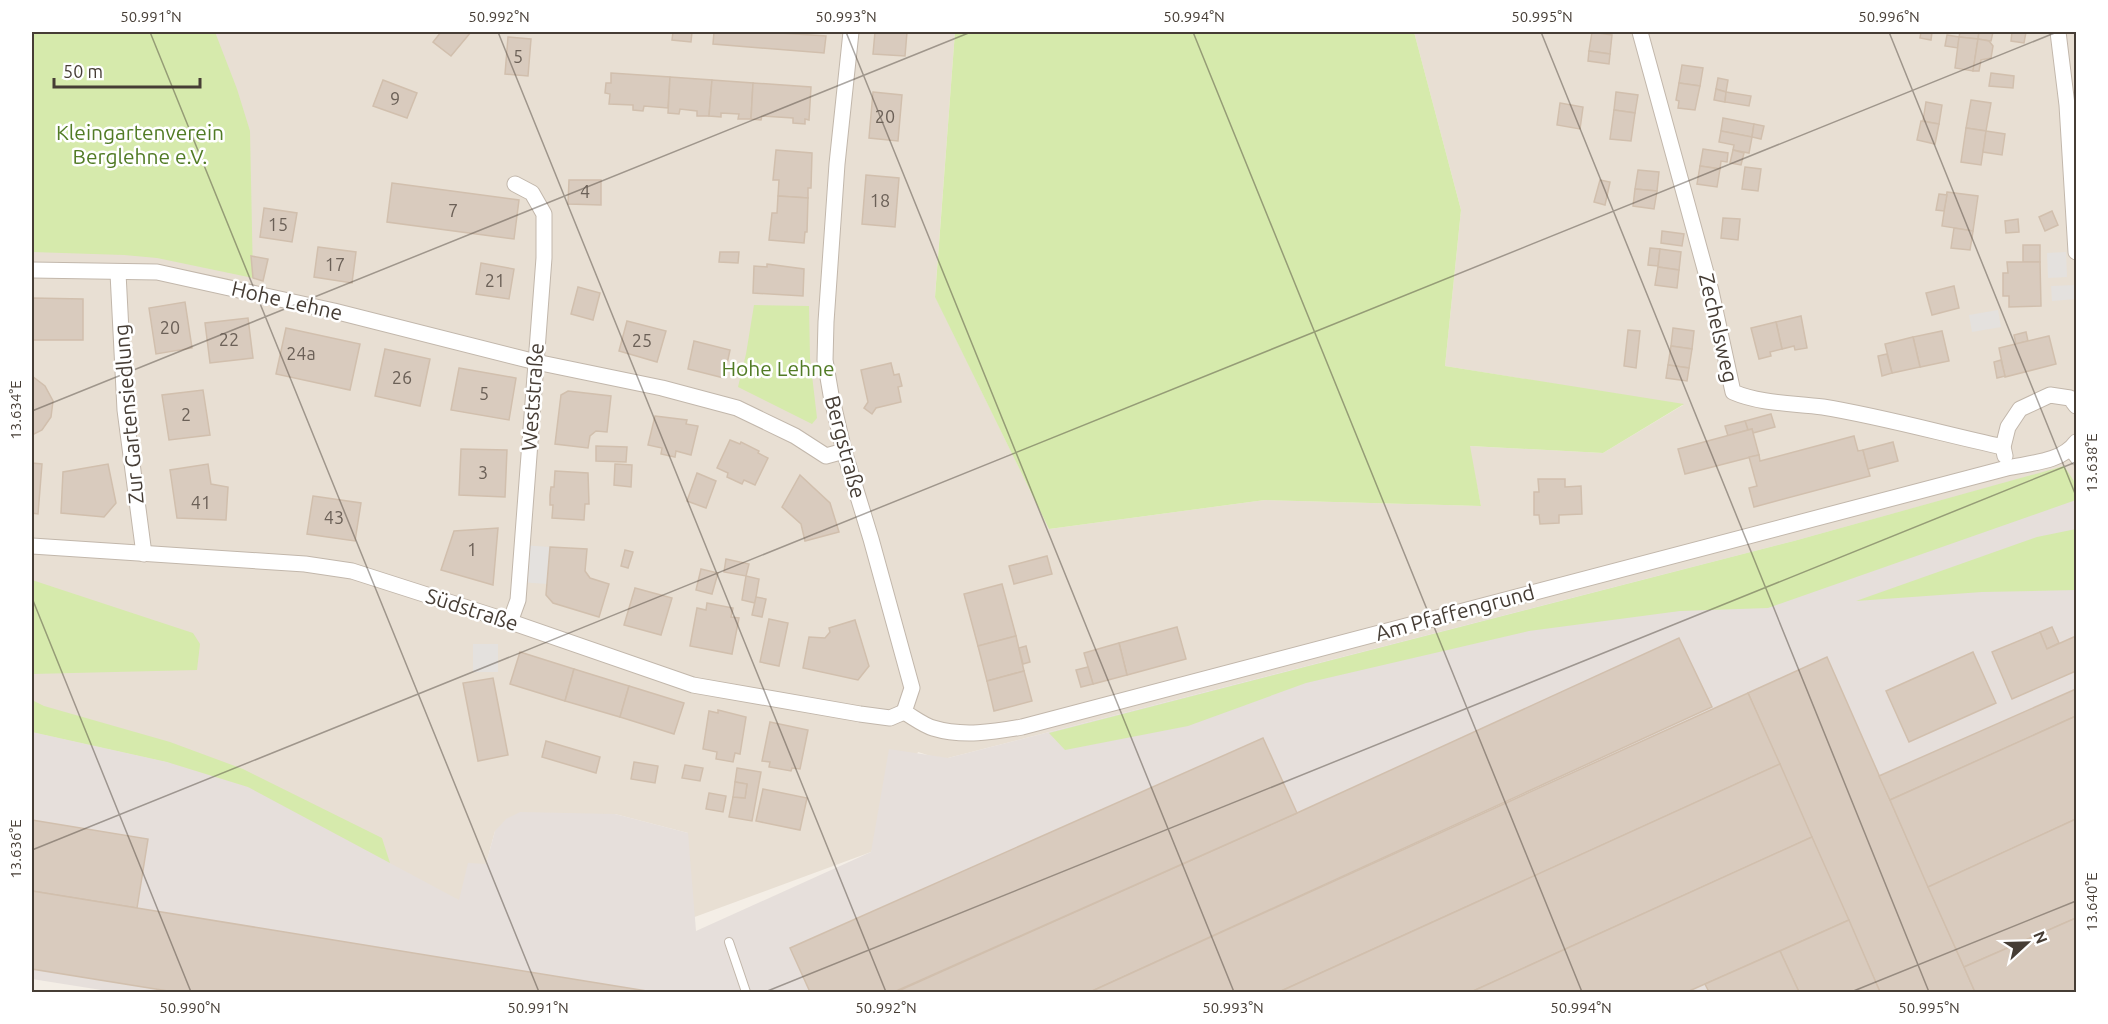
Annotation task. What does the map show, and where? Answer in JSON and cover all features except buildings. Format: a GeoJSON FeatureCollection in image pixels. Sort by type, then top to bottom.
{"type":"FeatureCollection","features":[{"type":"Feature","properties":{"kind":"street","name":"Bergstraße"},"geometry":{"type":"LineString","coordinates":[[851,32],[837,164],[825,360],[844,451],[912,688],[904,712]]}},
{"type":"Feature","properties":{"kind":"street","name":"Zechelsweg"},"geometry":{"type":"LineString","coordinates":[[1640,32],[1711,291],[1733,392],[1746,398],[1824,408],[1897,421],[2004,447]]}},
{"type":"Feature","properties":{"kind":"street"},"geometry":{"type":"LineString","coordinates":[[2058,32],[2067,105],[2076,252]]}},
{"type":"Feature","properties":{"kind":"street","name":"Weststraße"},"geometry":{"type":"LineString","coordinates":[[510,622],[518,600],[544,258],[543,214],[532,193],[515,184]]}},
{"type":"Feature","properties":{"kind":"street","name":"Hohe Lehne"},"geometry":{"type":"LineString","coordinates":[[32,270],[157,272],[334,311],[536,362],[662,388],[737,408],[795,436],[826,456],[844,451]]}},
{"type":"Feature","properties":{"kind":"street","name":"Zur Gartensiedlung"},"geometry":{"type":"LineString","coordinates":[[118,273],[125,410],[144,554]]}},
{"type":"Feature","properties":{"kind":"street"},"geometry":{"type":"LineString","coordinates":[[2007,468],[2004,447],[2008,427],[2020,409],[2050,395],[2070,398],[2076,406]]}},
{"type":"Feature","properties":{"kind":"street","name":"Am Pfaffengrund"},"geometry":{"type":"LineString","coordinates":[[904,712],[932,728],[963,733],[998,732],[1022,727],[2074,452]]}},
{"type":"Feature","properties":{"kind":"street","name":"Südstraße"},"geometry":{"type":"LineString","coordinates":[[32,546],[305,564],[352,571],[693,685],[890,718],[904,712]]}},
{"type":"Feature","properties":{"kind":"lane"},"geometry":{"type":"LineString","coordinates":[[729,942],[746,993]]}},
{"type":"Feature","properties":{"kind":"shaded area"},"geometry":{"type":"Polygon","coordinates":[[[32,32],[955,32],[935,296],[1049,529],[1265,500],[1481,506],[1469,446],[1603,453],[1683,405],[1445,366],[1461,210],[1414,32],[2076,32],[2076,484],[2063,467],[1794,541],[948,758],[937,758],[918,752],[871,852],[681,922],[688,833],[615,814],[495,831],[486,864],[460,901],[167,762],[32,732],[32,32]]]}},
{"type":"Feature","properties":{"kind":"shaded area"},"geometry":{"type":"Polygon","coordinates":[[[2066,252],[2067,277],[2048,278],[2047,253],[2066,252]]]}},
{"type":"Feature","properties":{"kind":"shaded area"},"geometry":{"type":"Polygon","coordinates":[[[2076,285],[2076,299],[2052,301],[2051,286],[2076,285]]]}},
{"type":"Feature","properties":{"kind":"shaded area"},"geometry":{"type":"Polygon","coordinates":[[[1998,310],[2001,327],[1972,332],[1969,315],[1998,310]]]}},
{"type":"Feature","properties":{"kind":"shaded area"},"geometry":{"type":"Polygon","coordinates":[[[2064,466],[2076,484],[2076,992],[114,992],[32,979],[32,732],[167,762],[248,787],[459,900],[468,863],[486,864],[495,831],[506,819],[520,812],[615,814],[688,833],[696,931],[871,852],[889,749],[948,758],[1794,541],[2064,466]]]}},
{"type":"Feature","properties":{"kind":"shaded area"},"geometry":{"type":"Polygon","coordinates":[[[522,545],[550,547],[547,584],[519,582],[522,545]]]}},
{"type":"Feature","properties":{"kind":"shaded area"},"geometry":{"type":"Polygon","coordinates":[[[473,644],[498,644],[498,672],[473,672],[473,644]]]}},
{"type":"Feature","properties":{"kind":"green space","name":"Kleingartenverein Berglehne e.V."},"geometry":{"type":"Polygon","coordinates":[[[32,32],[215,32],[250,131],[253,278],[157,258],[32,252],[32,32]]]}},
{"type":"Feature","properties":{"kind":"green space"},"geometry":{"type":"Polygon","coordinates":[[[955,32],[1414,32],[1461,210],[1445,366],[1684,404],[1603,453],[1470,446],[1481,506],[1265,500],[1049,529],[935,297],[955,32]]]}},
{"type":"Feature","properties":{"kind":"green space","name":"Hohe Lehne"},"geometry":{"type":"Polygon","coordinates":[[[754,305],[809,306],[810,358],[817,418],[812,424],[738,387],[754,305]]]}},
{"type":"Feature","properties":{"kind":"green space"},"geometry":{"type":"Polygon","coordinates":[[[2064,466],[2076,484],[2076,500],[1768,608],[1680,611],[1529,631],[1306,683],[1188,726],[1065,750],[1049,733],[1794,541],[2064,466]]]}},
{"type":"Feature","properties":{"kind":"green space"},"geometry":{"type":"Polygon","coordinates":[[[2076,529],[2076,590],[1982,592],[1856,601],[2037,537],[2076,529]]]}},
{"type":"Feature","properties":{"kind":"green space"},"geometry":{"type":"Polygon","coordinates":[[[32,580],[193,633],[200,644],[197,670],[32,674],[32,580]]]}},
{"type":"Feature","properties":{"kind":"green space"},"geometry":{"type":"Polygon","coordinates":[[[32,700],[44,706],[170,742],[243,769],[382,838],[390,863],[248,787],[167,762],[32,732],[32,700]]]}}]}
